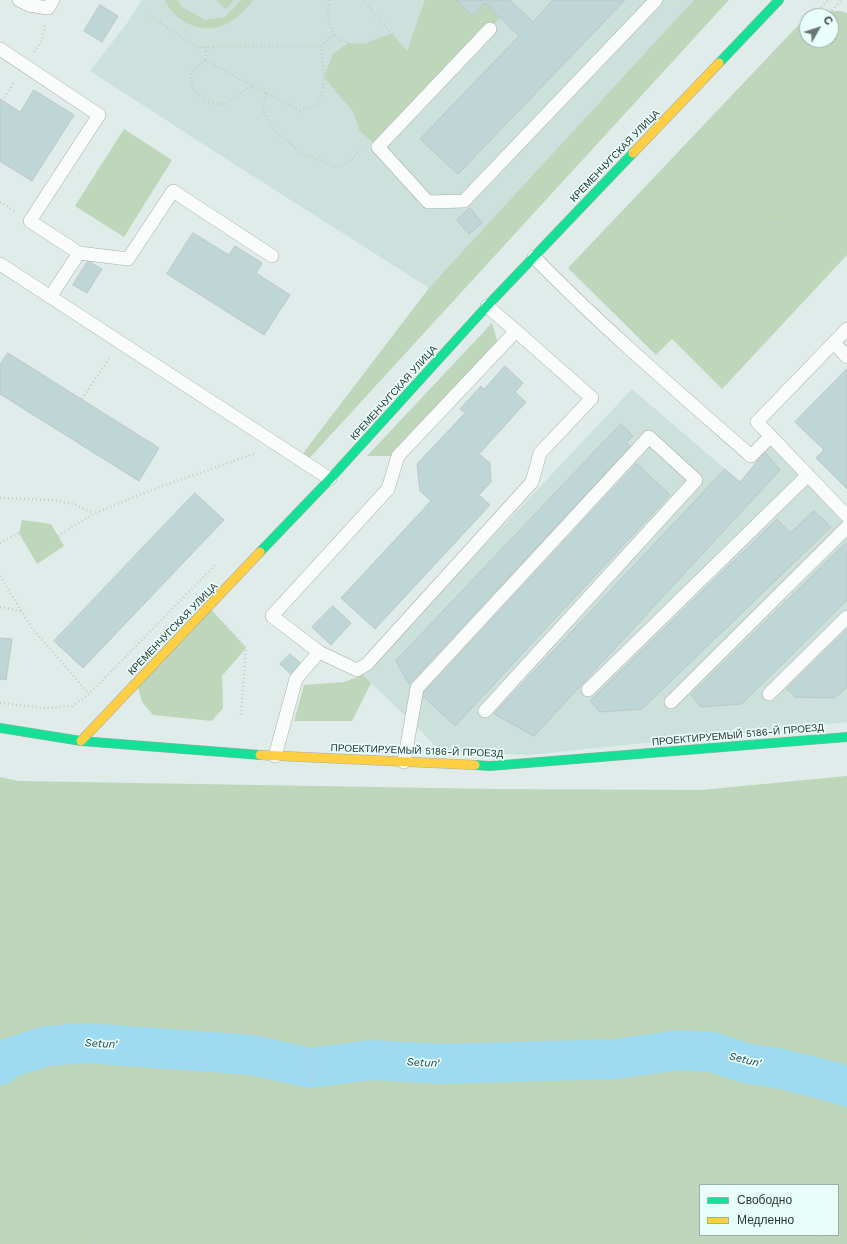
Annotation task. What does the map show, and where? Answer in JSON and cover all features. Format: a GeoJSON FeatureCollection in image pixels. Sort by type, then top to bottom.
{"type":"FeatureCollection","features":[{"type":"Feature","properties":{"kind":"street","name":"КРЕМЕНЧУГСКАЯ УЛИЦА"},"geometry":{"type":"LineString","coordinates":[[81,741],[330,479],[487,306],[779,0]]}},
{"type":"Feature","properties":{"kind":"street"},"geometry":{"type":"LineString","coordinates":[[0,728],[81,741]]}},
{"type":"Feature","properties":{"kind":"street","name":"ПРОЕКТИРУЕМЫЙ 5186-Й ПРОЕЗД"},"geometry":{"type":"LineString","coordinates":[[81,741],[275,756],[490,766],[847,738]]}},
{"type":"Feature","properties":{"kind":"lane"},"geometry":{"type":"LineString","coordinates":[[19,0],[29,5],[48,8],[53,0]]}},
{"type":"Feature","properties":{"kind":"lane"},"geometry":{"type":"LineString","coordinates":[[490,29],[436,86],[374,143],[428,202],[464,202],[656,0]]}},
{"type":"Feature","properties":{"kind":"lane"},"geometry":{"type":"LineString","coordinates":[[0,49],[99,115],[30,221],[79,253],[128,259],[173,191],[272,256]]}},
{"type":"Feature","properties":{"kind":"lane"},"geometry":{"type":"LineString","coordinates":[[50,297],[79,253]]}},
{"type":"Feature","properties":{"kind":"lane"},"geometry":{"type":"LineString","coordinates":[[534,257],[559,283],[650,368],[751,456],[771,436]]}},
{"type":"Feature","properties":{"kind":"lane"},"geometry":{"type":"LineString","coordinates":[[0,264],[119,343],[330,479]]}},
{"type":"Feature","properties":{"kind":"lane"},"geometry":{"type":"LineString","coordinates":[[487,306],[516,331],[592,398],[540,453],[532,482],[367,664],[356,670],[318,652],[272,616],[388,489],[398,456],[516,331]]}},
{"type":"Feature","properties":{"kind":"lane"},"geometry":{"type":"LineString","coordinates":[[847,329],[757,422],[847,516]]}},
{"type":"Feature","properties":{"kind":"lane"},"geometry":{"type":"LineString","coordinates":[[834,343],[847,357]]}},
{"type":"Feature","properties":{"kind":"lane"},"geometry":{"type":"LineString","coordinates":[[404,762],[417,688],[648,437],[696,480],[485,711]]}},
{"type":"Feature","properties":{"kind":"lane"},"geometry":{"type":"LineString","coordinates":[[588,690],[808,475]]}},
{"type":"Feature","properties":{"kind":"lane"},"geometry":{"type":"LineString","coordinates":[[671,702],[847,527]]}},
{"type":"Feature","properties":{"kind":"lane"},"geometry":{"type":"LineString","coordinates":[[769,694],[847,617]]}},
{"type":"Feature","properties":{"kind":"lane"},"geometry":{"type":"LineString","coordinates":[[275,756],[296,679],[318,652]]}},
{"type":"Feature","properties":{"kind":"path"},"geometry":{"type":"LineString","coordinates":[[330,0],[328,6],[328,20],[334,35],[348,43],[363,44],[392,34]]}},
{"type":"Feature","properties":{"kind":"path"},"geometry":{"type":"LineString","coordinates":[[363,0],[436,86]]}},
{"type":"Feature","properties":{"kind":"path"},"geometry":{"type":"LineString","coordinates":[[820,8],[828,0]]}},
{"type":"Feature","properties":{"kind":"path"},"geometry":{"type":"LineString","coordinates":[[834,8],[842,0]]}},
{"type":"Feature","properties":{"kind":"path"},"geometry":{"type":"LineString","coordinates":[[150,16],[197,47],[321,46],[334,35]]}},
{"type":"Feature","properties":{"kind":"path"},"geometry":{"type":"LineString","coordinates":[[559,283],[799,30]]}},
{"type":"Feature","properties":{"kind":"path"},"geometry":{"type":"LineString","coordinates":[[578,282],[599,254],[799,44]]}},
{"type":"Feature","properties":{"kind":"path"},"geometry":{"type":"LineString","coordinates":[[206,60],[300,111],[311,109],[323,95],[324,76],[321,46]]}},
{"type":"Feature","properties":{"kind":"path"},"geometry":{"type":"LineString","coordinates":[[207,47],[206,60],[191,73],[192,88],[206,102],[222,106],[252,86]]}},
{"type":"Feature","properties":{"kind":"path"},"geometry":{"type":"LineString","coordinates":[[266,93],[262,110],[275,131],[302,153],[337,167],[348,163],[374,143],[360,131],[354,111],[324,76]]}},
{"type":"Feature","properties":{"kind":"path"},"geometry":{"type":"LineString","coordinates":[[724,208],[727,120]]}},
{"type":"Feature","properties":{"kind":"path"},"geometry":{"type":"LineString","coordinates":[[650,347],[726,278],[847,158]]}},
{"type":"Feature","properties":{"kind":"path"},"geometry":{"type":"LineString","coordinates":[[842,164],[847,169]]}},
{"type":"Feature","properties":{"kind":"path"},"geometry":{"type":"LineString","coordinates":[[724,208],[714,215],[710,230],[715,239],[725,244]]}},
{"type":"Feature","properties":{"kind":"path"},"geometry":{"type":"LineString","coordinates":[[724,208],[735,213],[741,225]]}},
{"type":"Feature","properties":{"kind":"path"},"geometry":{"type":"LineString","coordinates":[[710,210],[714,215]]}},
{"type":"Feature","properties":{"kind":"path"},"geometry":{"type":"LineString","coordinates":[[741,225],[784,222]]}},
{"type":"Feature","properties":{"kind":"path"},"geometry":{"type":"LineString","coordinates":[[725,244],[736,236],[741,225]]}},
{"type":"Feature","properties":{"kind":"path"},"geometry":{"type":"LineString","coordinates":[[612,241],[710,230]]}},
{"type":"Feature","properties":{"kind":"path"},"geometry":{"type":"LineString","coordinates":[[725,244],[726,278],[730,288]]}},
{"type":"Feature","properties":{"kind":"path"},"geometry":{"type":"LineString","coordinates":[[592,295],[599,254]]}},
{"type":"Feature","properties":{"kind":"path"},"geometry":{"type":"LineString","coordinates":[[82,399],[119,343]]}},
{"type":"Feature","properties":{"kind":"path"},"geometry":{"type":"LineString","coordinates":[[58,536],[93,514],[149,491],[264,450],[272,442]]}},
{"type":"Feature","properties":{"kind":"path"},"geometry":{"type":"LineString","coordinates":[[0,498],[51,500],[74,504],[93,514]]}},
{"type":"Feature","properties":{"kind":"path"},"geometry":{"type":"LineString","coordinates":[[0,543],[19,533]]}},
{"type":"Feature","properties":{"kind":"path"},"geometry":{"type":"LineString","coordinates":[[0,576],[32,628],[89,694]]}},
{"type":"Feature","properties":{"kind":"path"},"geometry":{"type":"LineString","coordinates":[[0,607],[22,612]]}},
{"type":"Feature","properties":{"kind":"path"},"geometry":{"type":"LineString","coordinates":[[209,607],[246,648],[241,716]]}},
{"type":"Feature","properties":{"kind":"path"},"geometry":{"type":"LineString","coordinates":[[0,951],[33,937],[166,939],[222,927],[265,911],[372,848],[465,834],[510,814],[838,783],[847,784]]}},
{"type":"Feature","properties":{"kind":"path"},"geometry":{"type":"LineString","coordinates":[[254,786],[256,865],[265,911],[302,1014],[331,1191],[343,1244]]}},
{"type":"Feature","properties":{"kind":"path"},"geometry":{"type":"LineString","coordinates":[[372,848],[463,953]]}},
{"type":"Feature","properties":{"kind":"path"},"geometry":{"type":"LineString","coordinates":[[196,1030],[290,1036],[414,1020],[463,953],[533,947],[628,922],[708,922],[758,952],[811,1000],[847,1019]]}},
{"type":"Feature","properties":{"kind":"path"},"geometry":{"type":"LineString","coordinates":[[254,1034],[270,926]]}},
{"type":"Feature","properties":{"kind":"path"},"geometry":{"type":"LineString","coordinates":[[93,1244],[82,1198],[113,1085],[134,1074],[221,1080],[315,1098]]}},
{"type":"Feature","properties":{"kind":"path"},"geometry":{"type":"LineString","coordinates":[[331,1191],[379,1152],[481,1139],[543,1146],[665,1146],[730,1184]]}},
{"type":"Feature","properties":{"kind":"path"},"geometry":{"type":"LineString","coordinates":[[427,1244],[481,1139]]}},
{"type":"Feature","properties":{"kind":"path"},"geometry":{"type":"LineString","coordinates":[[831,1170],[847,1179]]}},
{"type":"Feature","properties":{"kind":"path"},"geometry":{"type":"LineString","coordinates":[[818,1236],[823,1239],[826,1244]]}},
{"type":"Feature","properties":{"kind":"shaded area"},"geometry":{"type":"Polygon","coordinates":[[[142,0],[695,0],[516,198],[429,288],[90,71],[127,23],[142,0]]]}},
{"type":"Feature","properties":{"kind":"shaded area"},"geometry":{"type":"Polygon","coordinates":[[[632,389],[740,482],[771,445],[847,527],[847,722],[529,755],[441,751],[363,675],[632,389]]]}},
{"type":"Feature","properties":{"kind":"green space"},"geometry":{"type":"Polygon","coordinates":[[[165,0],[177,0],[182,7],[205,20],[225,17],[241,0],[254,0],[232,21],[219,27],[201,28],[183,21],[170,8],[165,0]]]}},
{"type":"Feature","properties":{"kind":"green space"},"geometry":{"type":"Polygon","coordinates":[[[216,0],[234,0],[226,9],[216,0]]]}},
{"type":"Feature","properties":{"kind":"green space"},"geometry":{"type":"Polygon","coordinates":[[[425,0],[456,0],[473,16],[485,3],[500,18],[378,147],[360,131],[353,111],[324,77],[333,54],[348,43],[363,44],[392,34],[407,51],[425,0]]]}},
{"type":"Feature","properties":{"kind":"green space"},"geometry":{"type":"Polygon","coordinates":[[[694,0],[729,0],[305,463],[301,456],[429,288],[694,0]]]}},
{"type":"Feature","properties":{"kind":"green space"},"geometry":{"type":"Polygon","coordinates":[[[839,11],[847,13],[847,255],[722,389],[672,339],[656,355],[568,268],[799,24],[799,48],[839,48],[839,11]]]}},
{"type":"Feature","properties":{"kind":"green space"},"geometry":{"type":"Polygon","coordinates":[[[124,129],[172,160],[124,237],[75,206],[124,129]]]}},
{"type":"Feature","properties":{"kind":"green space"},"geometry":{"type":"Polygon","coordinates":[[[492,323],[499,348],[398,456],[367,456],[492,323]]]}},
{"type":"Feature","properties":{"kind":"green space"},"geometry":{"type":"Polygon","coordinates":[[[22,520],[51,524],[64,546],[37,564],[19,533],[22,520]]]}},
{"type":"Feature","properties":{"kind":"green space"},"geometry":{"type":"Polygon","coordinates":[[[209,607],[246,648],[222,676],[223,708],[212,721],[153,715],[142,702],[137,683],[209,607]]]}},
{"type":"Feature","properties":{"kind":"green space"},"geometry":{"type":"Polygon","coordinates":[[[363,675],[371,683],[352,721],[294,721],[304,685],[344,682],[363,675]]]}},
{"type":"Feature","properties":{"kind":"green space"},"geometry":{"type":"Polygon","coordinates":[[[847,776],[847,1244],[0,1244],[0,777],[19,781],[494,789],[701,790],[847,776]]]}},
{"type":"Feature","properties":{"kind":"building"},"geometry":{"type":"Polygon","coordinates":[[[456,0],[510,0],[533,22],[553,0],[625,0],[458,174],[420,139],[519,36],[485,3],[473,16],[456,0]]]}},
{"type":"Feature","properties":{"kind":"building"},"geometry":{"type":"Polygon","coordinates":[[[100,5],[118,16],[102,42],[84,31],[100,5]]]}},
{"type":"Feature","properties":{"kind":"building"},"geometry":{"type":"Polygon","coordinates":[[[34,90],[74,115],[32,181],[0,161],[0,99],[20,112],[34,90]]]}},
{"type":"Feature","properties":{"kind":"building"},"geometry":{"type":"Polygon","coordinates":[[[470,208],[482,223],[469,234],[457,220],[470,208]]]}},
{"type":"Feature","properties":{"kind":"building"},"geometry":{"type":"Polygon","coordinates":[[[193,233],[229,255],[235,246],[262,263],[256,273],[290,295],[264,335],[167,274],[193,233]]]}},
{"type":"Feature","properties":{"kind":"building"},"geometry":{"type":"Polygon","coordinates":[[[88,261],[102,269],[87,293],[73,285],[88,261]]]}},
{"type":"Feature","properties":{"kind":"building"},"geometry":{"type":"Polygon","coordinates":[[[8,353],[159,448],[139,481],[0,394],[0,365],[8,353]]]}},
{"type":"Feature","properties":{"kind":"building"},"geometry":{"type":"Polygon","coordinates":[[[505,366],[523,383],[515,392],[526,402],[479,454],[490,463],[491,482],[479,495],[490,505],[375,629],[341,598],[431,501],[420,491],[417,464],[465,413],[460,409],[481,386],[484,389],[505,366]]]}},
{"type":"Feature","properties":{"kind":"building"},"geometry":{"type":"Polygon","coordinates":[[[847,369],[847,489],[816,458],[824,450],[795,422],[847,369]]]}},
{"type":"Feature","properties":{"kind":"building"},"geometry":{"type":"Polygon","coordinates":[[[621,424],[633,436],[626,443],[631,446],[409,684],[396,661],[621,424]]]}},
{"type":"Feature","properties":{"kind":"building"},"geometry":{"type":"Polygon","coordinates":[[[765,452],[780,470],[534,736],[494,714],[725,469],[740,482],[765,452]]]}},
{"type":"Feature","properties":{"kind":"building"},"geometry":{"type":"Polygon","coordinates":[[[637,464],[670,495],[455,726],[422,695],[637,464]]]}},
{"type":"Feature","properties":{"kind":"building"},"geometry":{"type":"Polygon","coordinates":[[[195,493],[224,520],[83,668],[54,641],[195,493]]]}},
{"type":"Feature","properties":{"kind":"building"},"geometry":{"type":"Polygon","coordinates":[[[814,511],[831,527],[642,709],[600,712],[590,701],[777,519],[790,533],[814,511]]]}},
{"type":"Feature","properties":{"kind":"building"},"geometry":{"type":"Polygon","coordinates":[[[846,543],[847,600],[742,704],[701,707],[691,695],[846,543]]]}},
{"type":"Feature","properties":{"kind":"building"},"geometry":{"type":"Polygon","coordinates":[[[333,606],[351,623],[331,645],[312,627],[333,606]]]}},
{"type":"Feature","properties":{"kind":"building"},"geometry":{"type":"Polygon","coordinates":[[[847,630],[847,687],[835,698],[795,697],[787,689],[847,630]]]}},
{"type":"Feature","properties":{"kind":"building"},"geometry":{"type":"Polygon","coordinates":[[[0,638],[12,639],[6,680],[0,679],[0,638]]]}},
{"type":"Feature","properties":{"kind":"building"},"geometry":{"type":"Polygon","coordinates":[[[290,654],[306,668],[296,679],[280,664],[290,654]]]}},
{"type":"Feature","properties":{"kind":"waterway","name":"Setun'"},"geometry":{"type":"LineString","coordinates":[[0,1065],[6,1059],[46,1046],[86,1043],[253,1055],[310,1068],[370,1060],[443,1064],[615,1059],[680,1050],[712,1052],[745,1063],[782,1069],[847,1087]]}},
{"type":"Feature","properties":{"kind":"traffic: fast"},"geometry":{"type":"LineString","coordinates":[[719,63],[779,0]]}},
{"type":"Feature","properties":{"kind":"traffic: fast"},"geometry":{"type":"LineString","coordinates":[[260,552],[330,479],[487,306],[633,153]]}},
{"type":"Feature","properties":{"kind":"traffic: fast"},"geometry":{"type":"LineString","coordinates":[[0,728],[81,741],[260,755]]}},
{"type":"Feature","properties":{"kind":"traffic: fast"},"geometry":{"type":"LineString","coordinates":[[475,765],[490,766],[847,737]]}},
{"type":"Feature","properties":{"kind":"traffic: slow"},"geometry":{"type":"LineString","coordinates":[[633,153],[719,63]]}},
{"type":"Feature","properties":{"kind":"traffic: slow"},"geometry":{"type":"LineString","coordinates":[[81,741],[260,552]]}},
{"type":"Feature","properties":{"kind":"traffic: slow"},"geometry":{"type":"LineString","coordinates":[[260,755],[475,765]]}}]}
